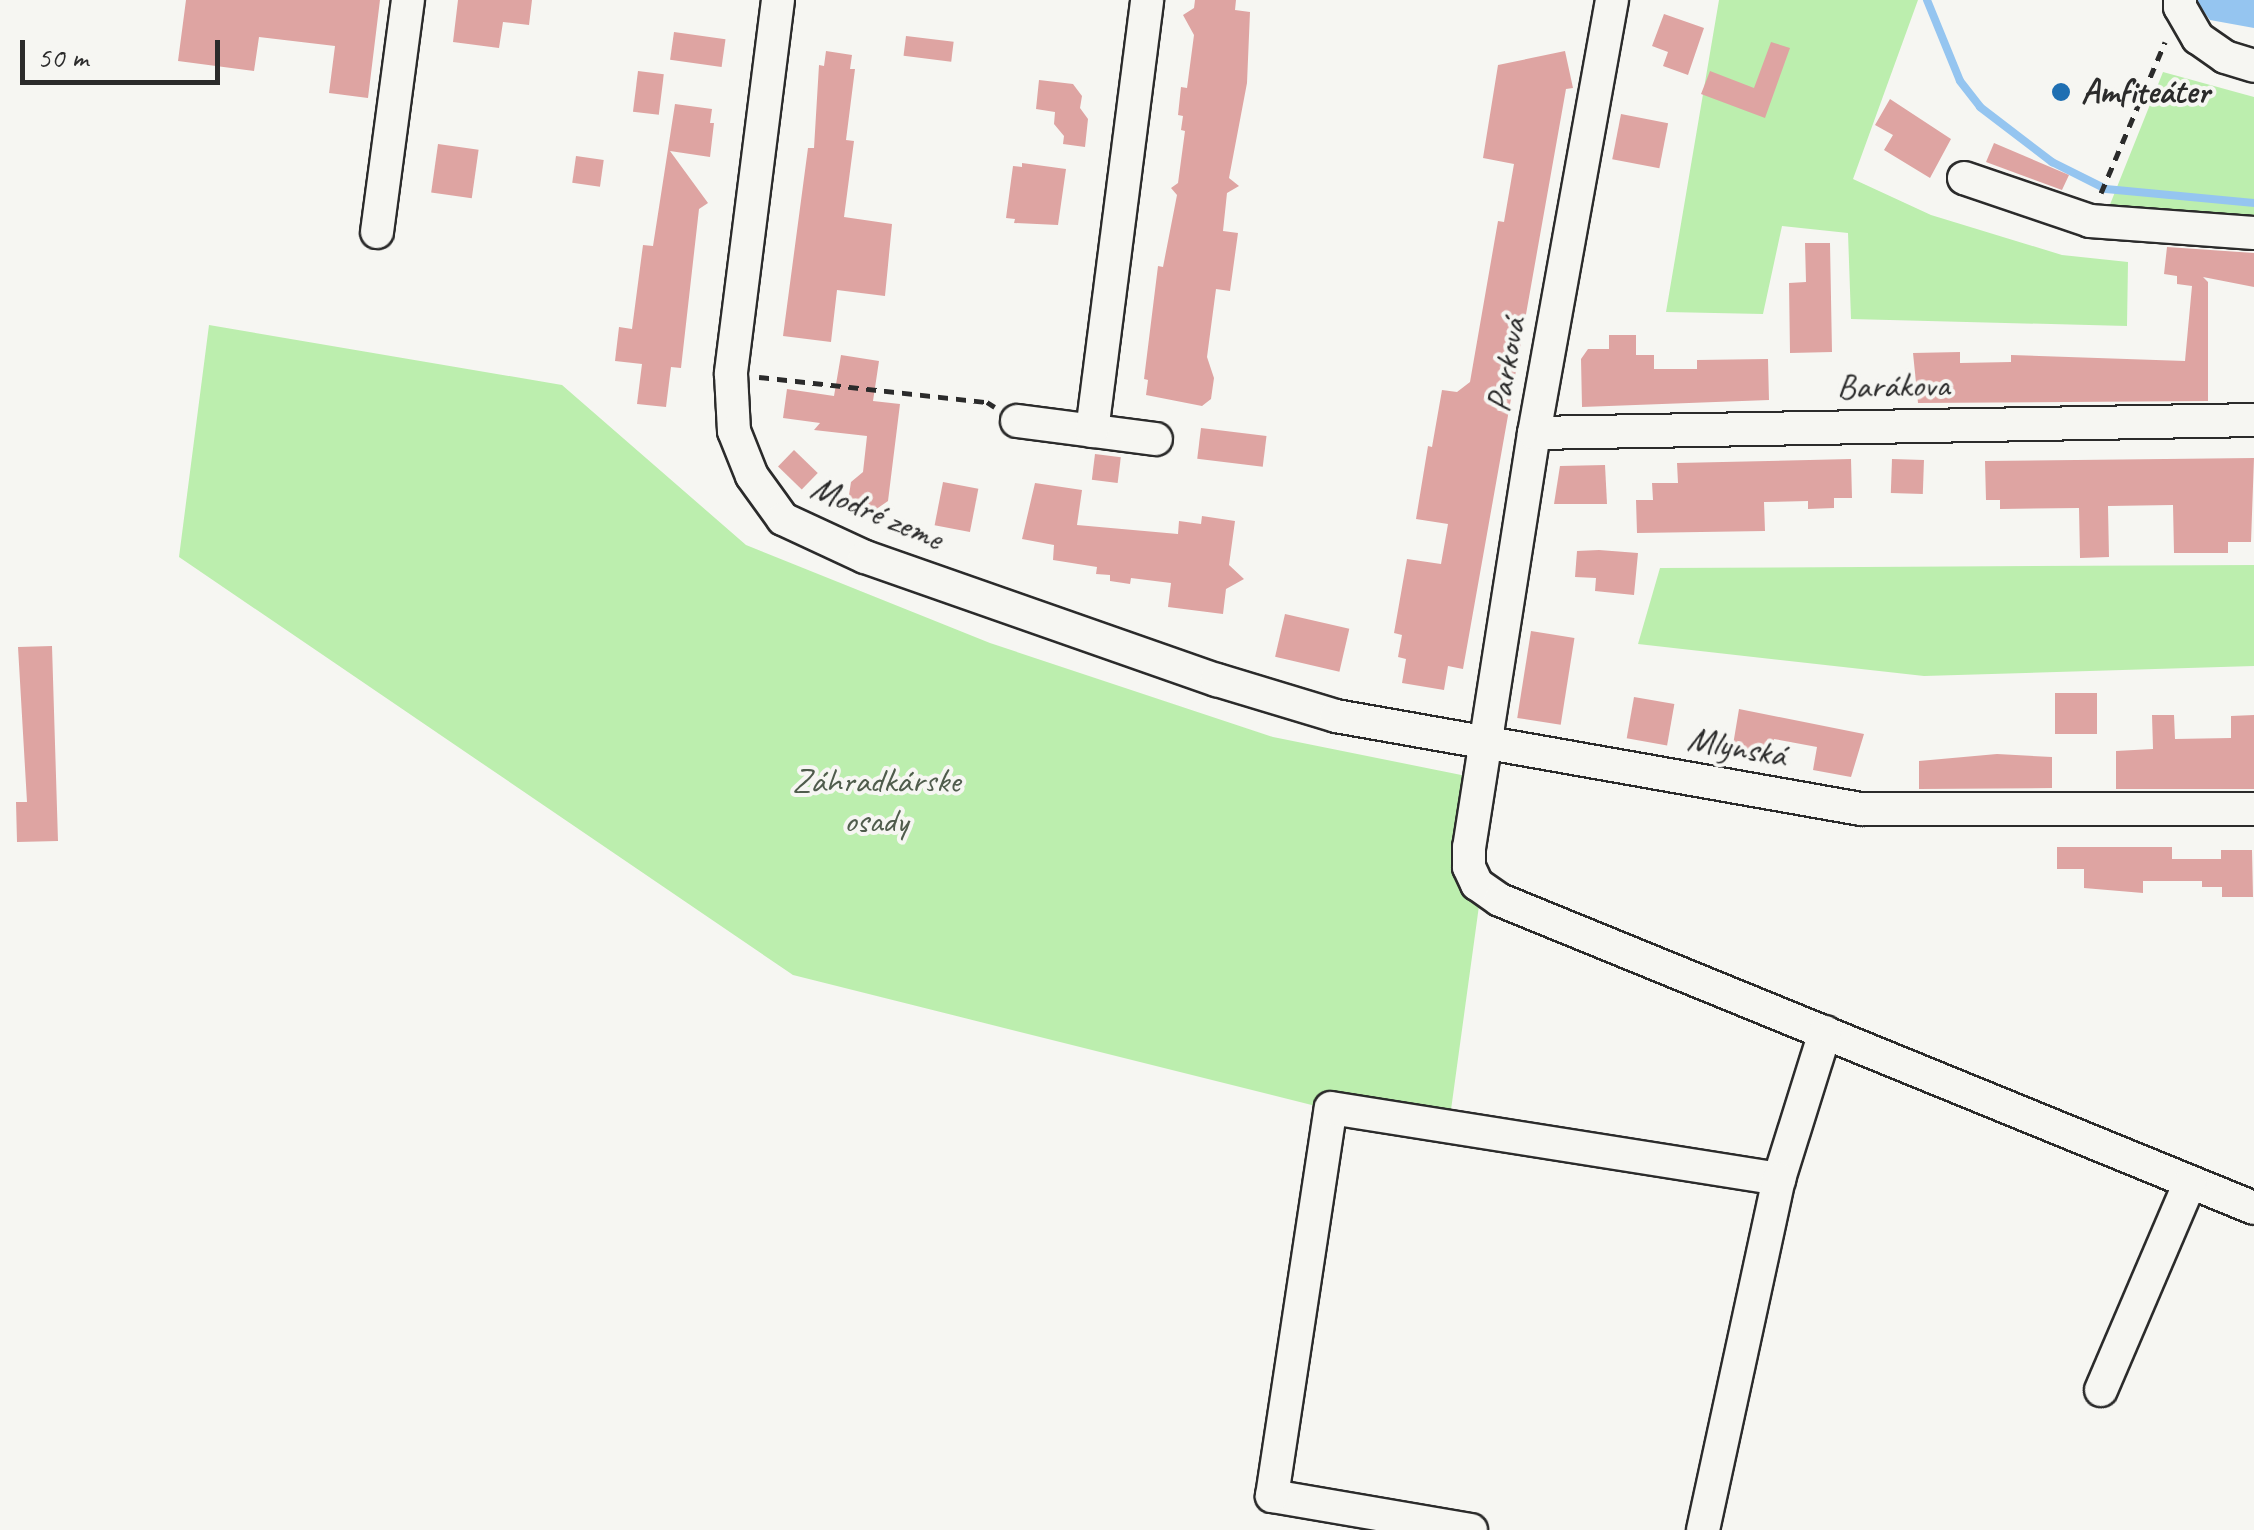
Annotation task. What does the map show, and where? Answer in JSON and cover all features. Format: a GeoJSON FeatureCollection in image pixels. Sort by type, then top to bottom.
{"type":"FeatureCollection","features":[{"type":"Feature","properties":{"kind":"street"},"geometry":{"type":"LineString","coordinates":[[377,232],[408,0]]}},
{"type":"Feature","properties":{"kind":"street","name":"Modré zeme"},"geometry":{"type":"LineString","coordinates":[[778,0],[731,374],[734,431],[752,476],[784,520],[866,556],[1217,680]]}},
{"type":"Feature","properties":{"kind":"street"},"geometry":{"type":"LineString","coordinates":[[1092,431],[1147,0]]}},
{"type":"Feature","properties":{"kind":"street","name":"Parková"},"geometry":{"type":"LineString","coordinates":[[1612,0],[1534,432],[1469,847],[1470,868],[1478,884],[1500,900],[1825,1032]]}},
{"type":"Feature","properties":{"kind":"street"},"geometry":{"type":"LineString","coordinates":[[2180,4],[2198,38],[2225,57],[2254,66]]}},
{"type":"Feature","properties":{"kind":"street"},"geometry":{"type":"LineString","coordinates":[[1964,178],[2090,220],[2254,234]]}},
{"type":"Feature","properties":{"kind":"street","name":"Barákova"},"geometry":{"type":"LineString","coordinates":[[1534,432],[2254,420]]}},
{"type":"Feature","properties":{"kind":"street"},"geometry":{"type":"LineString","coordinates":[[1017,422],[1156,439]]}},
{"type":"Feature","properties":{"kind":"street","name":"Mlynská"},"geometry":{"type":"LineString","coordinates":[[1217,680],[1336,716],[1861,809],[2254,809]]}},
{"type":"Feature","properties":{"kind":"street"},"geometry":{"type":"LineString","coordinates":[[1703,1530],[1779,1179],[1825,1032],[2254,1208]]}},
{"type":"Feature","properties":{"kind":"street"},"geometry":{"type":"LineString","coordinates":[[1471,1530],[1272,1496],[1331,1108],[1779,1179]]}},
{"type":"Feature","properties":{"kind":"street"},"geometry":{"type":"LineString","coordinates":[[2101,1390],[2190,1182]]}},
{"type":"Feature","properties":{"kind":"path"},"geometry":{"type":"LineString","coordinates":[[2096,208],[2180,4]]}},
{"type":"Feature","properties":{"kind":"path"},"geometry":{"type":"LineString","coordinates":[[731,374],[986,402],[1017,422]]}},
{"type":"Feature","properties":{"kind":"green space"},"geometry":{"type":"Polygon","coordinates":[[[1719,0],[1918,0],[1853,179],[1931,215],[2062,255],[2128,262],[2127,326],[1851,319],[1848,233],[1782,226],[1763,314],[1666,312],[1719,0]]]}},
{"type":"Feature","properties":{"kind":"green space"},"geometry":{"type":"Polygon","coordinates":[[[2163,72],[2254,97],[2254,226],[2105,217],[2163,72]]]}},
{"type":"Feature","properties":{"kind":"green space","name":"Záhradkárske osady"},"geometry":{"type":"Polygon","coordinates":[[[209,325],[562,385],[746,545],[990,643],[1273,737],[1496,782],[1447,1139],[793,975],[179,557],[209,325]]]}},
{"type":"Feature","properties":{"kind":"green space"},"geometry":{"type":"Polygon","coordinates":[[[2254,565],[2254,666],[1924,676],[1638,644],[1660,568],[2254,565]]]}},
{"type":"Feature","properties":{"kind":"water"},"geometry":{"type":"Polygon","coordinates":[[[2195,0],[2254,0],[2254,28],[2210,20],[2195,0]]]}},
{"type":"Feature","properties":{"kind":"building"},"geometry":{"type":"Polygon","coordinates":[[[186,0],[380,0],[368,98],[329,93],[335,46],[259,37],[254,71],[178,61],[186,0]]]}},
{"type":"Feature","properties":{"kind":"building"},"geometry":{"type":"Polygon","coordinates":[[[458,0],[532,0],[529,25],[503,22],[499,48],[453,42],[458,0]]]}},
{"type":"Feature","properties":{"kind":"building"},"geometry":{"type":"Polygon","coordinates":[[[1195,0],[1236,0],[1235,10],[1250,12],[1247,83],[1229,178],[1239,186],[1227,193],[1223,231],[1238,233],[1230,291],[1216,289],[1207,357],[1214,378],[1211,399],[1202,406],[1146,395],[1148,380],[1144,379],[1158,266],[1163,267],[1177,195],[1171,188],[1178,183],[1185,131],[1181,130],[1183,116],[1178,115],[1181,87],[1187,88],[1194,35],[1183,15],[1194,8],[1195,0]]]}},
{"type":"Feature","properties":{"kind":"building"},"geometry":{"type":"Polygon","coordinates":[[[1664,14],[1704,28],[1688,75],[1663,66],[1668,52],[1652,46],[1664,14]]]}},
{"type":"Feature","properties":{"kind":"building"},"geometry":{"type":"Polygon","coordinates":[[[674,32],[725,39],[722,67],[670,60],[674,32]]]}},
{"type":"Feature","properties":{"kind":"building"},"geometry":{"type":"Polygon","coordinates":[[[906,36],[954,42],[951,62],[904,56],[906,36]]]}},
{"type":"Feature","properties":{"kind":"building"},"geometry":{"type":"Polygon","coordinates":[[[1771,42],[1790,48],[1765,118],[1701,94],[1710,71],[1754,88],[1771,42]]]}},
{"type":"Feature","properties":{"kind":"building"},"geometry":{"type":"Polygon","coordinates":[[[826,51],[852,55],[850,69],[855,69],[846,140],[854,141],[844,217],[892,224],[885,296],[837,290],[831,342],[783,336],[808,148],[814,148],[819,65],[824,66],[826,51]]]}},
{"type":"Feature","properties":{"kind":"building"},"geometry":{"type":"Polygon","coordinates":[[[1565,51],[1573,88],[1566,89],[1463,669],[1448,666],[1444,690],[1402,683],[1406,659],[1398,657],[1402,635],[1394,633],[1407,559],[1441,564],[1448,524],[1416,519],[1428,446],[1432,447],[1442,390],[1457,392],[1470,382],[1498,221],[1504,222],[1514,164],[1483,158],[1498,65],[1565,51]]]}},
{"type":"Feature","properties":{"kind":"building"},"geometry":{"type":"Polygon","coordinates":[[[638,71],[664,74],[659,115],[633,112],[638,71]]]}},
{"type":"Feature","properties":{"kind":"building"},"geometry":{"type":"Polygon","coordinates":[[[1039,80],[1073,84],[1082,96],[1080,108],[1088,119],[1085,147],[1063,144],[1064,136],[1054,124],[1055,112],[1036,109],[1039,80]]]}},
{"type":"Feature","properties":{"kind":"building"},"geometry":{"type":"Polygon","coordinates":[[[1890,99],[1951,139],[1930,178],[1884,150],[1893,135],[1875,125],[1890,99]]]}},
{"type":"Feature","properties":{"kind":"building"},"geometry":{"type":"Polygon","coordinates":[[[675,104],[712,109],[710,123],[714,123],[710,157],[670,151],[708,203],[699,209],[681,368],[671,367],[666,407],[637,404],[642,364],[615,361],[619,327],[632,329],[643,245],[653,246],[675,104]]]}},
{"type":"Feature","properties":{"kind":"building"},"geometry":{"type":"Polygon","coordinates":[[[1621,114],[1668,123],[1659,168],[1612,159],[1621,114]]]}},
{"type":"Feature","properties":{"kind":"building"},"geometry":{"type":"Polygon","coordinates":[[[1994,143],[2069,175],[2062,190],[1986,162],[1994,143]]]}},
{"type":"Feature","properties":{"kind":"building"},"geometry":{"type":"Polygon","coordinates":[[[438,144],[479,150],[472,198],[431,193],[438,144]]]}},
{"type":"Feature","properties":{"kind":"building"},"geometry":{"type":"Polygon","coordinates":[[[576,156],[604,160],[600,187],[572,183],[576,156]]]}},
{"type":"Feature","properties":{"kind":"building"},"geometry":{"type":"Polygon","coordinates":[[[1022,163],[1066,169],[1058,225],[1014,223],[1015,219],[1006,218],[1013,166],[1022,167],[1022,163]]]}},
{"type":"Feature","properties":{"kind":"building"},"geometry":{"type":"Polygon","coordinates":[[[1805,243],[1830,243],[1832,352],[1790,353],[1789,283],[1806,282],[1805,243]]]}},
{"type":"Feature","properties":{"kind":"building"},"geometry":{"type":"Polygon","coordinates":[[[2167,247],[2254,253],[2254,287],[2203,277],[2208,282],[2208,401],[1918,403],[1913,353],[1960,352],[1960,363],[2011,362],[2011,355],[2185,361],[2192,286],[2177,284],[2177,276],[2164,274],[2167,247]]]}},
{"type":"Feature","properties":{"kind":"building"},"geometry":{"type":"Polygon","coordinates":[[[1609,335],[1636,335],[1636,355],[1654,355],[1654,369],[1697,369],[1697,360],[1768,359],[1769,400],[1582,407],[1581,359],[1588,349],[1609,349],[1609,335]]]}},
{"type":"Feature","properties":{"kind":"building"},"geometry":{"type":"Polygon","coordinates":[[[841,355],[879,361],[873,401],[900,404],[888,501],[875,510],[859,508],[849,495],[851,482],[863,472],[867,436],[814,430],[820,423],[783,418],[787,389],[834,396],[841,355]]]}},
{"type":"Feature","properties":{"kind":"building"},"geometry":{"type":"Polygon","coordinates":[[[1201,428],[1267,436],[1263,467],[1197,459],[1201,428]]]}},
{"type":"Feature","properties":{"kind":"building"},"geometry":{"type":"Polygon","coordinates":[[[794,450],[818,473],[802,489],[778,467],[794,450]]]}},
{"type":"Feature","properties":{"kind":"building"},"geometry":{"type":"Polygon","coordinates":[[[1095,454],[1121,457],[1118,483],[1092,480],[1095,454]]]}},
{"type":"Feature","properties":{"kind":"building"},"geometry":{"type":"Polygon","coordinates":[[[2254,458],[2251,542],[2228,542],[2228,553],[2174,553],[2173,505],[2108,506],[2109,557],[2080,558],[2079,508],[2000,509],[2000,500],[1986,500],[1985,461],[2254,458]]]}},
{"type":"Feature","properties":{"kind":"building"},"geometry":{"type":"Polygon","coordinates":[[[1851,459],[1852,498],[1834,498],[1834,508],[1808,509],[1808,501],[1764,502],[1765,531],[1637,533],[1636,500],[1653,500],[1652,483],[1678,483],[1677,463],[1851,459]]]}},
{"type":"Feature","properties":{"kind":"building"},"geometry":{"type":"Polygon","coordinates":[[[1892,459],[1924,460],[1923,494],[1891,493],[1892,459]]]}},
{"type":"Feature","properties":{"kind":"building"},"geometry":{"type":"Polygon","coordinates":[[[1605,465],[1607,504],[1554,504],[1560,466],[1605,465]]]}},
{"type":"Feature","properties":{"kind":"building"},"geometry":{"type":"Polygon","coordinates":[[[943,482],[978,489],[970,532],[935,525],[943,482]]]}},
{"type":"Feature","properties":{"kind":"building"},"geometry":{"type":"Polygon","coordinates":[[[1035,483],[1082,490],[1077,525],[1178,534],[1179,521],[1201,524],[1202,516],[1235,521],[1229,565],[1244,579],[1226,589],[1223,614],[1168,607],[1171,583],[1131,578],[1130,584],[1110,581],[1110,575],[1096,574],[1097,567],[1053,560],[1054,545],[1022,539],[1035,483]]]}},
{"type":"Feature","properties":{"kind":"building"},"geometry":{"type":"Polygon","coordinates":[[[1577,551],[1638,553],[1634,595],[1595,591],[1596,578],[1575,577],[1577,551]]]}},
{"type":"Feature","properties":{"kind":"building"},"geometry":{"type":"Polygon","coordinates":[[[1285,614],[1349,629],[1339,672],[1275,657],[1285,614]]]}},
{"type":"Feature","properties":{"kind":"building"},"geometry":{"type":"Polygon","coordinates":[[[1531,631],[1574,638],[1561,725],[1517,718],[1531,631]]]}},
{"type":"Feature","properties":{"kind":"building"},"geometry":{"type":"Polygon","coordinates":[[[52,646],[58,841],[17,842],[16,802],[27,802],[18,647],[52,646]]]}},
{"type":"Feature","properties":{"kind":"building"},"geometry":{"type":"Polygon","coordinates":[[[2055,693],[2097,693],[2097,734],[2055,734],[2055,693]]]}},
{"type":"Feature","properties":{"kind":"building"},"geometry":{"type":"Polygon","coordinates":[[[1634,697],[1674,704],[1667,745],[1627,738],[1634,697]]]}},
{"type":"Feature","properties":{"kind":"building"},"geometry":{"type":"Polygon","coordinates":[[[1739,709],[1864,734],[1851,777],[1813,770],[1817,747],[1774,739],[1768,765],[1731,757],[1739,709]]]}},
{"type":"Feature","properties":{"kind":"building"},"geometry":{"type":"Polygon","coordinates":[[[2152,715],[2174,715],[2175,739],[2231,738],[2231,716],[2254,715],[2254,789],[2116,789],[2116,751],[2153,749],[2152,715]]]}},
{"type":"Feature","properties":{"kind":"building"},"geometry":{"type":"Polygon","coordinates":[[[1997,754],[2052,757],[2052,788],[1919,789],[1919,761],[1997,754]]]}},
{"type":"Feature","properties":{"kind":"building"},"geometry":{"type":"Polygon","coordinates":[[[2057,847],[2172,847],[2172,859],[2221,859],[2221,850],[2252,850],[2253,897],[2222,897],[2222,887],[2202,887],[2202,881],[2143,881],[2143,893],[2084,888],[2084,869],[2057,869],[2057,847]]]}},
{"type":"Feature","properties":{"kind":"waterway"},"geometry":{"type":"LineString","coordinates":[[1927,0],[1960,81],[1980,107],[2052,162],[2106,189],[2254,203]]}},
{"type":"Feature","properties":{"kind":"place","name":"Amfiteáter"},"geometry":{"type":"Point","coordinates":[2061,92]}}]}
